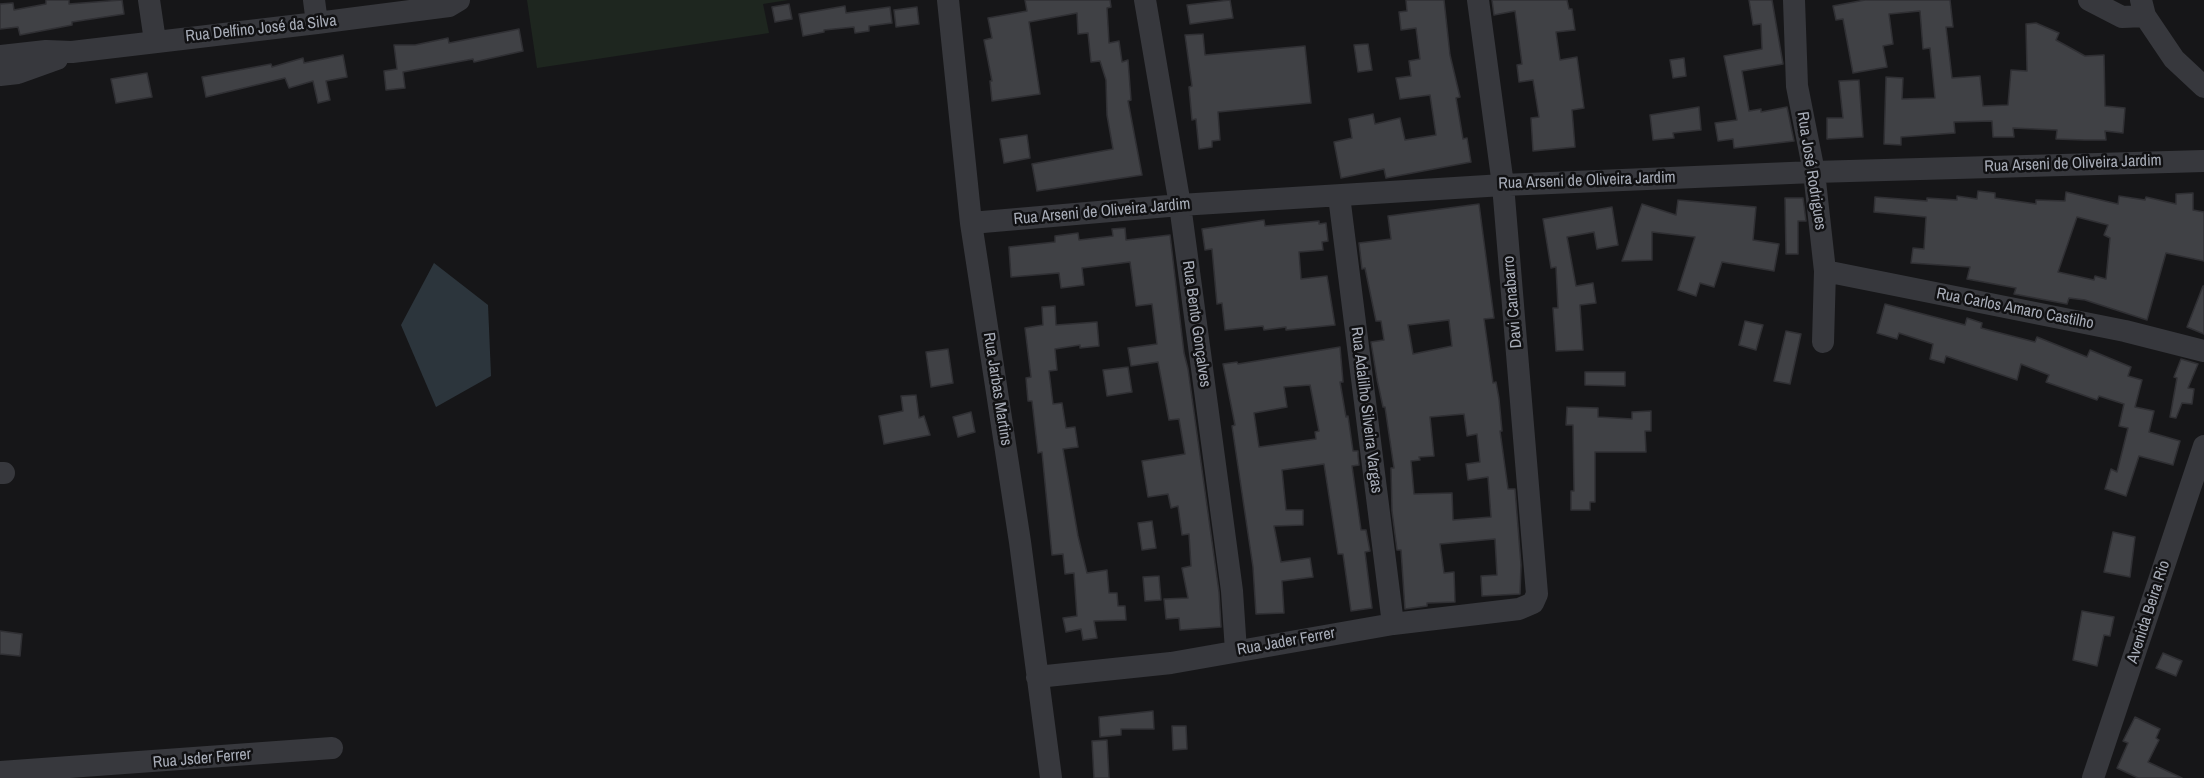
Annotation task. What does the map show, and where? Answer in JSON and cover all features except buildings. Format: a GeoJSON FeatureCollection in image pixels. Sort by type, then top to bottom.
{"type":"FeatureCollection","features":[{"type":"Feature","properties":{"kind":"street"},"geometry":{"type":"LineString","coordinates":[[149,0],[155,41]]}},
{"type":"Feature","properties":{"kind":"street"},"geometry":{"type":"LineString","coordinates":[[314,0],[317,23]]}},
{"type":"Feature","properties":{"kind":"street","name":"Rua Jarbas Martins"},"geometry":{"type":"LineString","coordinates":[[948,0],[971,223],[1020,542],[1051,778]]}},
{"type":"Feature","properties":{"kind":"street","name":"Rua Bento Gonçalves"},"geometry":{"type":"LineString","coordinates":[[1145,0],[1180,205],[1232,591],[1236,651]]}},
{"type":"Feature","properties":{"kind":"street","name":"Davi Canabarro"},"geometry":{"type":"LineString","coordinates":[[1478,0],[1503,185],[1538,594],[1533,603]]}},
{"type":"Feature","properties":{"kind":"street","name":"Rua José Rodrigues"},"geometry":{"type":"LineString","coordinates":[[1794,0],[1797,86],[1814,172],[1825,271],[1823,342]]}},
{"type":"Feature","properties":{"kind":"street"},"geometry":{"type":"LineString","coordinates":[[2089,0],[2122,17],[2143,8],[2174,59],[2204,87]]}},
{"type":"Feature","properties":{"kind":"street","name":"Rua Delfino José da Silva"},"geometry":{"type":"LineString","coordinates":[[0,56],[45,51],[72,52],[317,23],[454,3]]}},
{"type":"Feature","properties":{"kind":"street","name":"Rua Delfino José da Silva"},"geometry":{"type":"LineString","coordinates":[[0,75],[18,73],[72,52]]}},
{"type":"Feature","properties":{"kind":"street","name":"Rua Arseni de Oliveira Jardim"},"geometry":{"type":"LineString","coordinates":[[971,223],[1180,205],[1503,185],[1814,172],[2204,161]]}},
{"type":"Feature","properties":{"kind":"street","name":"Rua Adalilho Silveira Vargas"},"geometry":{"type":"LineString","coordinates":[[1339,196],[1393,624]]}},
{"type":"Feature","properties":{"kind":"street","name":"Rua Carlos Amaro Castilho"},"geometry":{"type":"LineString","coordinates":[[1825,271],[2125,331],[2204,351]]}},
{"type":"Feature","properties":{"kind":"street","name":"Avenida Beira Rio"},"geometry":{"type":"LineString","coordinates":[[2093,778],[2204,446]]}},
{"type":"Feature","properties":{"kind":"street","name":"Rua Jader Ferrer"},"geometry":{"type":"LineString","coordinates":[[1037,677],[1171,663],[1393,624],[1520,609],[1533,603]]}},
{"type":"Feature","properties":{"kind":"street","name":"Rua Jsder Ferrer"},"geometry":{"type":"LineString","coordinates":[[0,772],[332,748]]}},
{"type":"Feature","properties":{"kind":"shaded area"},"geometry":{"type":"Polygon","coordinates":[[[527,0],[788,0],[763,4],[769,33],[537,68],[527,0]]]}},
{"type":"Feature","properties":{"kind":"shaded area"},"geometry":{"type":"Polygon","coordinates":[[[434,263],[488,305],[491,376],[436,407],[401,325],[434,263]]]}}]}
